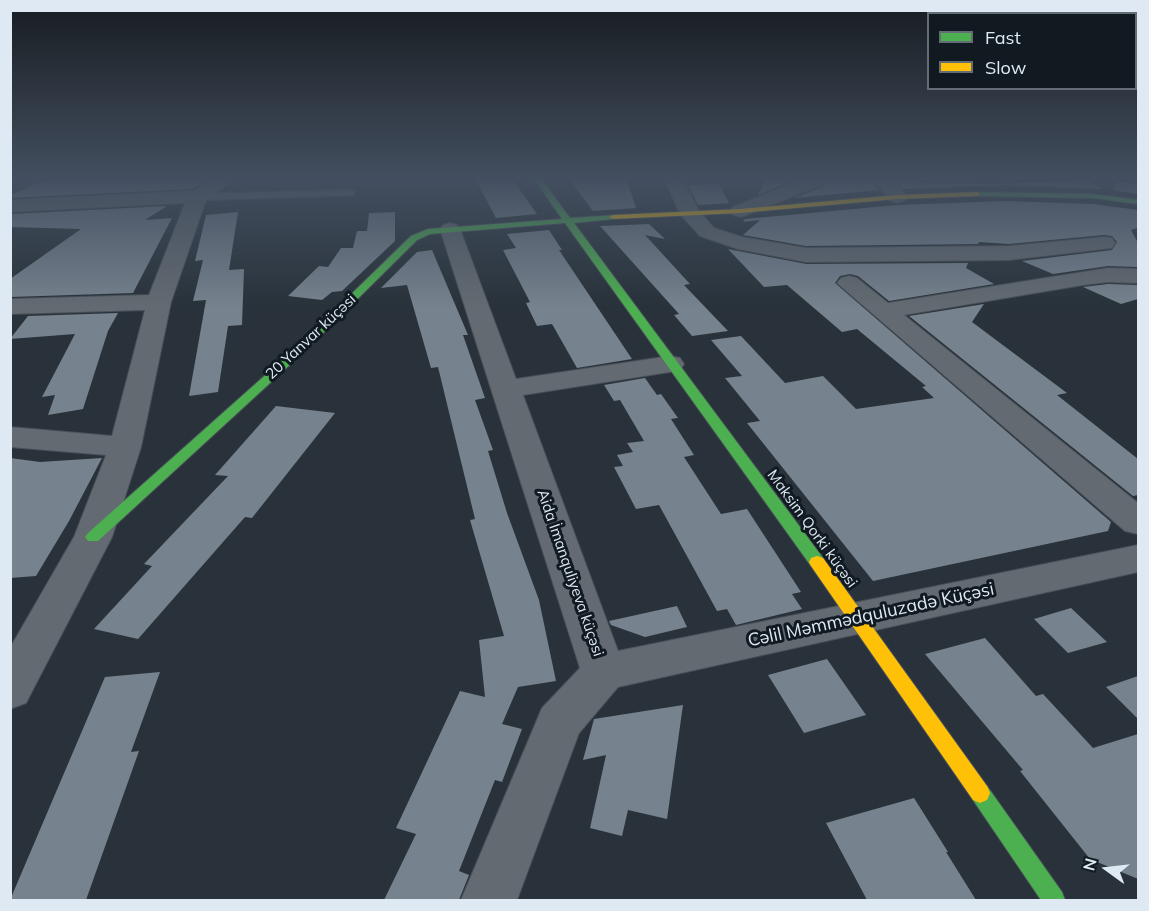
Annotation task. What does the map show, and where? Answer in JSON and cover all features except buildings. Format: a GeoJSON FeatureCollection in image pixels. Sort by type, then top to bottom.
{"type":"FeatureCollection","features":[{"type":"Feature","properties":{"kind":"street","name":"20 Yanvar küçəsi"},"geometry":{"type":"LineString","coordinates":[[93,537],[125,447],[159,302],[188,223]]}},
{"type":"Feature","properties":{"kind":"street","name":"20 Yanvar küçəsi"},"geometry":{"type":"LineString","coordinates":[[10,690],[24,632],[93,537],[302,348],[414,238],[428,232],[450,229],[534,223]]}},
{"type":"Feature","properties":{"kind":"street","name":"Maksim Qorki küçəsi"},"geometry":{"type":"LineString","coordinates":[[568,223],[857,617],[1054,900]]}},
{"type":"Feature","properties":{"kind":"street"},"geometry":{"type":"LineString","coordinates":[[698,223],[707,232],[738,243],[806,255],[1009,253],[1104,243]]}},
{"type":"Feature","properties":{"kind":"street","name":"Aida İmanquliyeva küçəsi"},"geometry":{"type":"LineString","coordinates":[[450,229],[604,672],[559,722],[489,900]]}},
{"type":"Feature","properties":{"kind":"street"},"geometry":{"type":"LineString","coordinates":[[884,311],[1083,278],[1108,275],[1138,276]]}},
{"type":"Feature","properties":{"kind":"street"},"geometry":{"type":"LineString","coordinates":[[849,283],[1138,522]]}},
{"type":"Feature","properties":{"kind":"street"},"geometry":{"type":"LineString","coordinates":[[10,307],[159,302]]}},
{"type":"Feature","properties":{"kind":"street"},"geometry":{"type":"LineString","coordinates":[[507,389],[670,364]]}},
{"type":"Feature","properties":{"kind":"street"},"geometry":{"type":"LineString","coordinates":[[10,437],[125,447]]}},
{"type":"Feature","properties":{"kind":"street","name":"Cəlil Məmmədquluzadə Küçəsi"},"geometry":{"type":"LineString","coordinates":[[604,672],[1138,559]]}},
{"type":"Feature","properties":{"kind":"traffic: fast"},"geometry":{"type":"LineString","coordinates":[[93,537],[302,348],[414,238],[428,232],[545,223]]}},
{"type":"Feature","properties":{"kind":"traffic: fast"},"geometry":{"type":"LineString","coordinates":[[569,223],[817,562]]}},
{"type":"Feature","properties":{"kind":"traffic: fast"},"geometry":{"type":"LineString","coordinates":[[980,793],[1054,900]]}},
{"type":"Feature","properties":{"kind":"traffic: slow"},"geometry":{"type":"LineString","coordinates":[[817,562],[980,793]]}}]}
